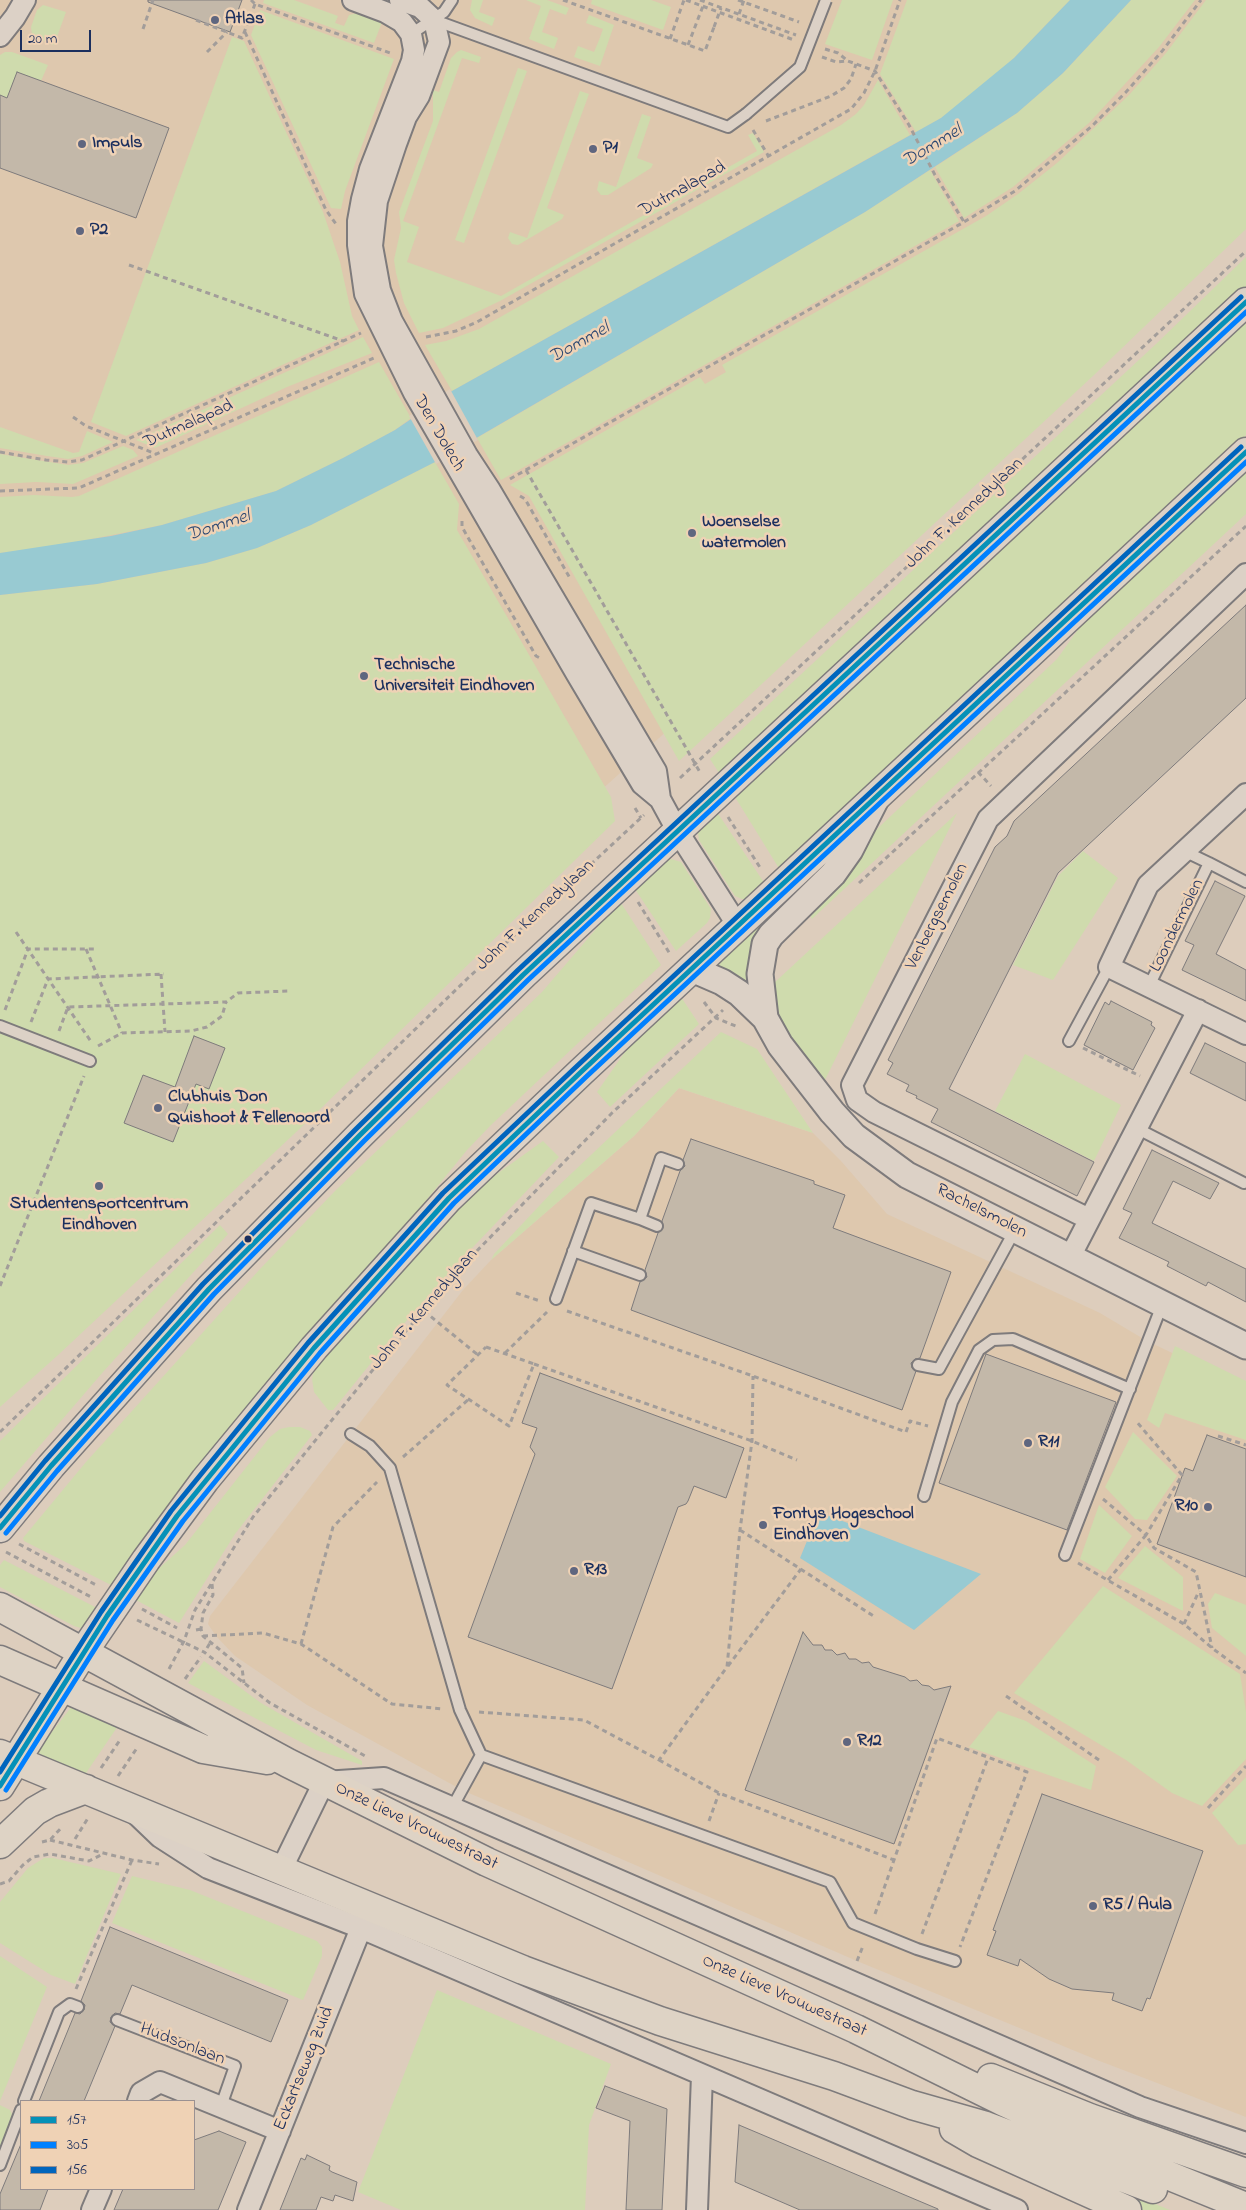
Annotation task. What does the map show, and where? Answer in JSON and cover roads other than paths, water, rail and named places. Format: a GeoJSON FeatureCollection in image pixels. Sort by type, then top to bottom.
{"type":"FeatureCollection","features":[{"type":"Feature","properties":{"kind":"main road","name":"John F. Kennedylaan"},"geometry":{"type":"LineString","coordinates":[[9,1536],[51,1466],[209,1289],[360,1135],[523,975],[1246,302]]}},
{"type":"Feature","properties":{"kind":"main road"},"geometry":{"type":"LineString","coordinates":[[0,1786],[8,1757],[62,1687],[84,1651],[146,1560],[205,1480],[371,1282],[482,1164],[1246,452]]}},
{"type":"Feature","properties":{"kind":"main road","name":"Onze Lieve Vrouwestraat"},"geometry":{"type":"LineString","coordinates":[[0,1607],[324,1782],[487,1862],[856,2029],[1002,2101],[1134,2161],[1246,2207]]}},
{"type":"Feature","properties":{"kind":"main road"},"geometry":{"type":"LineString","coordinates":[[0,1660],[203,1749],[288,1763]]}},
{"type":"Feature","properties":{"kind":"main road"},"geometry":{"type":"LineString","coordinates":[[8,1757],[92,1781],[129,1807],[550,1980],[660,2021],[834,2076],[912,2105],[986,2126],[1094,2165],[1204,2210]]}},
{"type":"Feature","properties":{"kind":"main road"},"geometry":{"type":"LineString","coordinates":[[0,1844],[35,1811],[92,1781]]}},
{"type":"Feature","properties":{"kind":"main road"},"geometry":{"type":"LineString","coordinates":[[906,2054],[1003,2081],[1090,2118],[1246,2173]]}},
{"type":"Feature","properties":{"kind":"main road"},"geometry":{"type":"LineString","coordinates":[[912,2105],[978,2143],[1127,2210]]}},
{"type":"Feature","properties":{"kind":"street"},"geometry":{"type":"LineString","coordinates":[[0,36],[15,18],[26,0]]}},
{"type":"Feature","properties":{"kind":"street"},"geometry":{"type":"LineString","coordinates":[[353,0],[394,16],[402,22],[411,34]]}},
{"type":"Feature","properties":{"kind":"street"},"geometry":{"type":"LineString","coordinates":[[400,0],[420,7],[434,20]]}},
{"type":"Feature","properties":{"kind":"street","name":"Den Dolech"},"geometry":{"type":"LineString","coordinates":[[421,390],[380,290],[376,262],[388,204],[416,121],[419,96],[438,42],[434,20]]}},
{"type":"Feature","properties":{"kind":"street","name":"Den Dolech"},"geometry":{"type":"LineString","coordinates":[[411,34],[414,50],[412,61],[370,169],[358,221],[358,245],[365,294],[460,457],[495,499],[656,771],[660,799],[678,832]]}},
{"type":"Feature","properties":{"kind":"street","name":"Venbergsemolen"},"geometry":{"type":"LineString","coordinates":[[1089,1219],[874,1112],[857,1100],[852,1085],[988,819],[1246,574]]}},
{"type":"Feature","properties":{"kind":"street","name":"Loondermolen"},"geometry":{"type":"LineString","coordinates":[[1246,794],[1148,885],[1109,967],[1246,1034]]}},
{"type":"Feature","properties":{"kind":"street","name":"Rachelsmolen"},"geometry":{"type":"LineString","coordinates":[[765,1018],[760,974],[765,944],[771,935],[833,874],[850,850],[876,798]]}},
{"type":"Feature","properties":{"kind":"street"},"geometry":{"type":"LineString","coordinates":[[678,832],[738,926]]}},
{"type":"Feature","properties":{"kind":"street","name":"Rachelsmolen"},"geometry":{"type":"LineString","coordinates":[[692,969],[722,982],[739,993],[765,1018],[786,1052],[832,1112],[854,1136],[907,1175],[1246,1346]]}},
{"type":"Feature","properties":{"kind":"street"},"geometry":{"type":"LineString","coordinates":[[1070,1257],[1198,1010]]}},
{"type":"Feature","properties":{"kind":"street","name":"Onze Lieve Vrouwestraat"},"geometry":{"type":"LineString","coordinates":[[281,1870],[324,1782],[384,1778],[453,1806],[1140,2107],[1246,2143]]}},
{"type":"Feature","properties":{"kind":"street"},"geometry":{"type":"LineString","coordinates":[[129,1807],[160,1837],[208,1868],[361,1928],[702,2075],[988,2204],[1018,2210]]}},
{"type":"Feature","properties":{"kind":"street","name":"Eckartseweg Zuid"},"geometry":{"type":"LineString","coordinates":[[248,2210],[361,1928]]}},
{"type":"Feature","properties":{"kind":"street"},"geometry":{"type":"LineString","coordinates":[[697,2210],[702,2075]]}},
{"type":"Feature","properties":{"kind":"street"},"geometry":{"type":"LineString","coordinates":[[138,2100],[141,2093],[160,2082],[280,2131]]}},
{"type":"Feature","properties":{"kind":"street"},"geometry":{"type":"LineString","coordinates":[[92,2210],[101,2190]]}},
{"type":"Feature","properties":{"kind":"lane"},"geometry":{"type":"LineString","coordinates":[[411,34],[444,12],[452,0]]}},
{"type":"Feature","properties":{"kind":"lane"},"geometry":{"type":"LineString","coordinates":[[434,20],[728,127],[746,114],[800,67],[826,0]]}},
{"type":"Feature","properties":{"kind":"lane","name":"Loondermolen"},"geometry":{"type":"LineString","coordinates":[[1149,986],[1209,863],[1184,851]]}},
{"type":"Feature","properties":{"kind":"lane"},"geometry":{"type":"LineString","coordinates":[[1209,863],[1246,882]]}},
{"type":"Feature","properties":{"kind":"lane","name":"Loondermolen"},"geometry":{"type":"LineString","coordinates":[[1069,1041],[1109,967]]}},
{"type":"Feature","properties":{"kind":"lane"},"geometry":{"type":"LineString","coordinates":[[0,1026],[90,1061]]}},
{"type":"Feature","properties":{"kind":"lane"},"geometry":{"type":"LineString","coordinates":[[1136,1128],[1244,1184]]}},
{"type":"Feature","properties":{"kind":"lane"},"geometry":{"type":"LineString","coordinates":[[640,1219],[661,1158],[678,1164]]}},
{"type":"Feature","properties":{"kind":"lane"},"geometry":{"type":"LineString","coordinates":[[554,1302],[591,1203],[657,1226]]}},
{"type":"Feature","properties":{"kind":"lane"},"geometry":{"type":"LineString","coordinates":[[918,1365],[939,1369],[1015,1229]]}},
{"type":"Feature","properties":{"kind":"lane"},"geometry":{"type":"LineString","coordinates":[[573,1251],[640,1275]]}},
{"type":"Feature","properties":{"kind":"lane"},"geometry":{"type":"LineString","coordinates":[[1065,1555],[1163,1304]]}},
{"type":"Feature","properties":{"kind":"lane"},"geometry":{"type":"LineString","coordinates":[[924,1496],[952,1402],[979,1350],[993,1340],[1013,1339],[1130,1389]]}},
{"type":"Feature","properties":{"kind":"lane"},"geometry":{"type":"LineString","coordinates":[[352,1434],[370,1446],[390,1468],[460,1710],[481,1755],[830,1882],[853,1922],[917,1949],[955,1962]]}},
{"type":"Feature","properties":{"kind":"lane"},"geometry":{"type":"LineString","coordinates":[[453,1806],[481,1755]]}},
{"type":"Feature","properties":{"kind":"lane"},"geometry":{"type":"LineString","coordinates":[[24,2100],[59,2012],[70,2004],[78,2007]]}},
{"type":"Feature","properties":{"kind":"lane","name":"Hudsonlaan"},"geometry":{"type":"LineString","coordinates":[[117,2020],[235,2066],[220,2106]]}},
{"type":"Feature","properties":{"kind":"lane"},"geometry":{"type":"LineString","coordinates":[[0,2165],[20,2113]]}},
{"type":"Feature","properties":{"kind":"water","name":"Dommel"},"geometry":{"type":"Polygon","coordinates":[[[1070,0],[1131,0],[1063,73],[1017,113],[865,212],[435,462],[311,525],[257,548],[206,563],[97,584],[0,595],[0,553],[111,536],[162,525],[276,491],[395,430],[452,391],[941,118],[1014,58],[1070,0]]]}},
{"type":"Feature","properties":{"kind":"water"},"geometry":{"type":"Polygon","coordinates":[[[819,1512],[981,1574],[914,1630],[800,1558],[819,1512]]]}},
{"type":"Feature","properties":{"kind":"place","name":"Atlas"},"geometry":{"type":"Point","coordinates":[215,20]}},
{"type":"Feature","properties":{"kind":"place","name":"Impuls"},"geometry":{"type":"Point","coordinates":[82,144]}},
{"type":"Feature","properties":{"kind":"place","name":"P1"},"geometry":{"type":"Point","coordinates":[593,149]}},
{"type":"Feature","properties":{"kind":"place","name":"P2"},"geometry":{"type":"Point","coordinates":[80,231]}},
{"type":"Feature","properties":{"kind":"place","name":"Woenselse watermolen"},"geometry":{"type":"Point","coordinates":[692,533]}},
{"type":"Feature","properties":{"kind":"place","name":"Technische Universiteit Eindhoven"},"geometry":{"type":"Point","coordinates":[364,676]}},
{"type":"Feature","properties":{"kind":"place","name":"Clubhuis Don Quishoot & Fellenoord"},"geometry":{"type":"Point","coordinates":[158,1108]}},
{"type":"Feature","properties":{"kind":"place","name":"Studentensportcentrum Eindhoven"},"geometry":{"type":"Point","coordinates":[99,1186]}},
{"type":"Feature","properties":{"kind":"place","name":"R11"},"geometry":{"type":"Point","coordinates":[1028,1443]}},
{"type":"Feature","properties":{"kind":"place","name":"R10"},"geometry":{"type":"Point","coordinates":[1208,1507]}},
{"type":"Feature","properties":{"kind":"place","name":"Fontys Hogeschool Eindhoven"},"geometry":{"type":"Point","coordinates":[763,1525]}},
{"type":"Feature","properties":{"kind":"place","name":"R13"},"geometry":{"type":"Point","coordinates":[574,1571]}},
{"type":"Feature","properties":{"kind":"place","name":"R12"},"geometry":{"type":"Point","coordinates":[847,1742]}},
{"type":"Feature","properties":{"kind":"place","name":"R5 / Aula"},"geometry":{"type":"Point","coordinates":[1093,1906]}}]}
